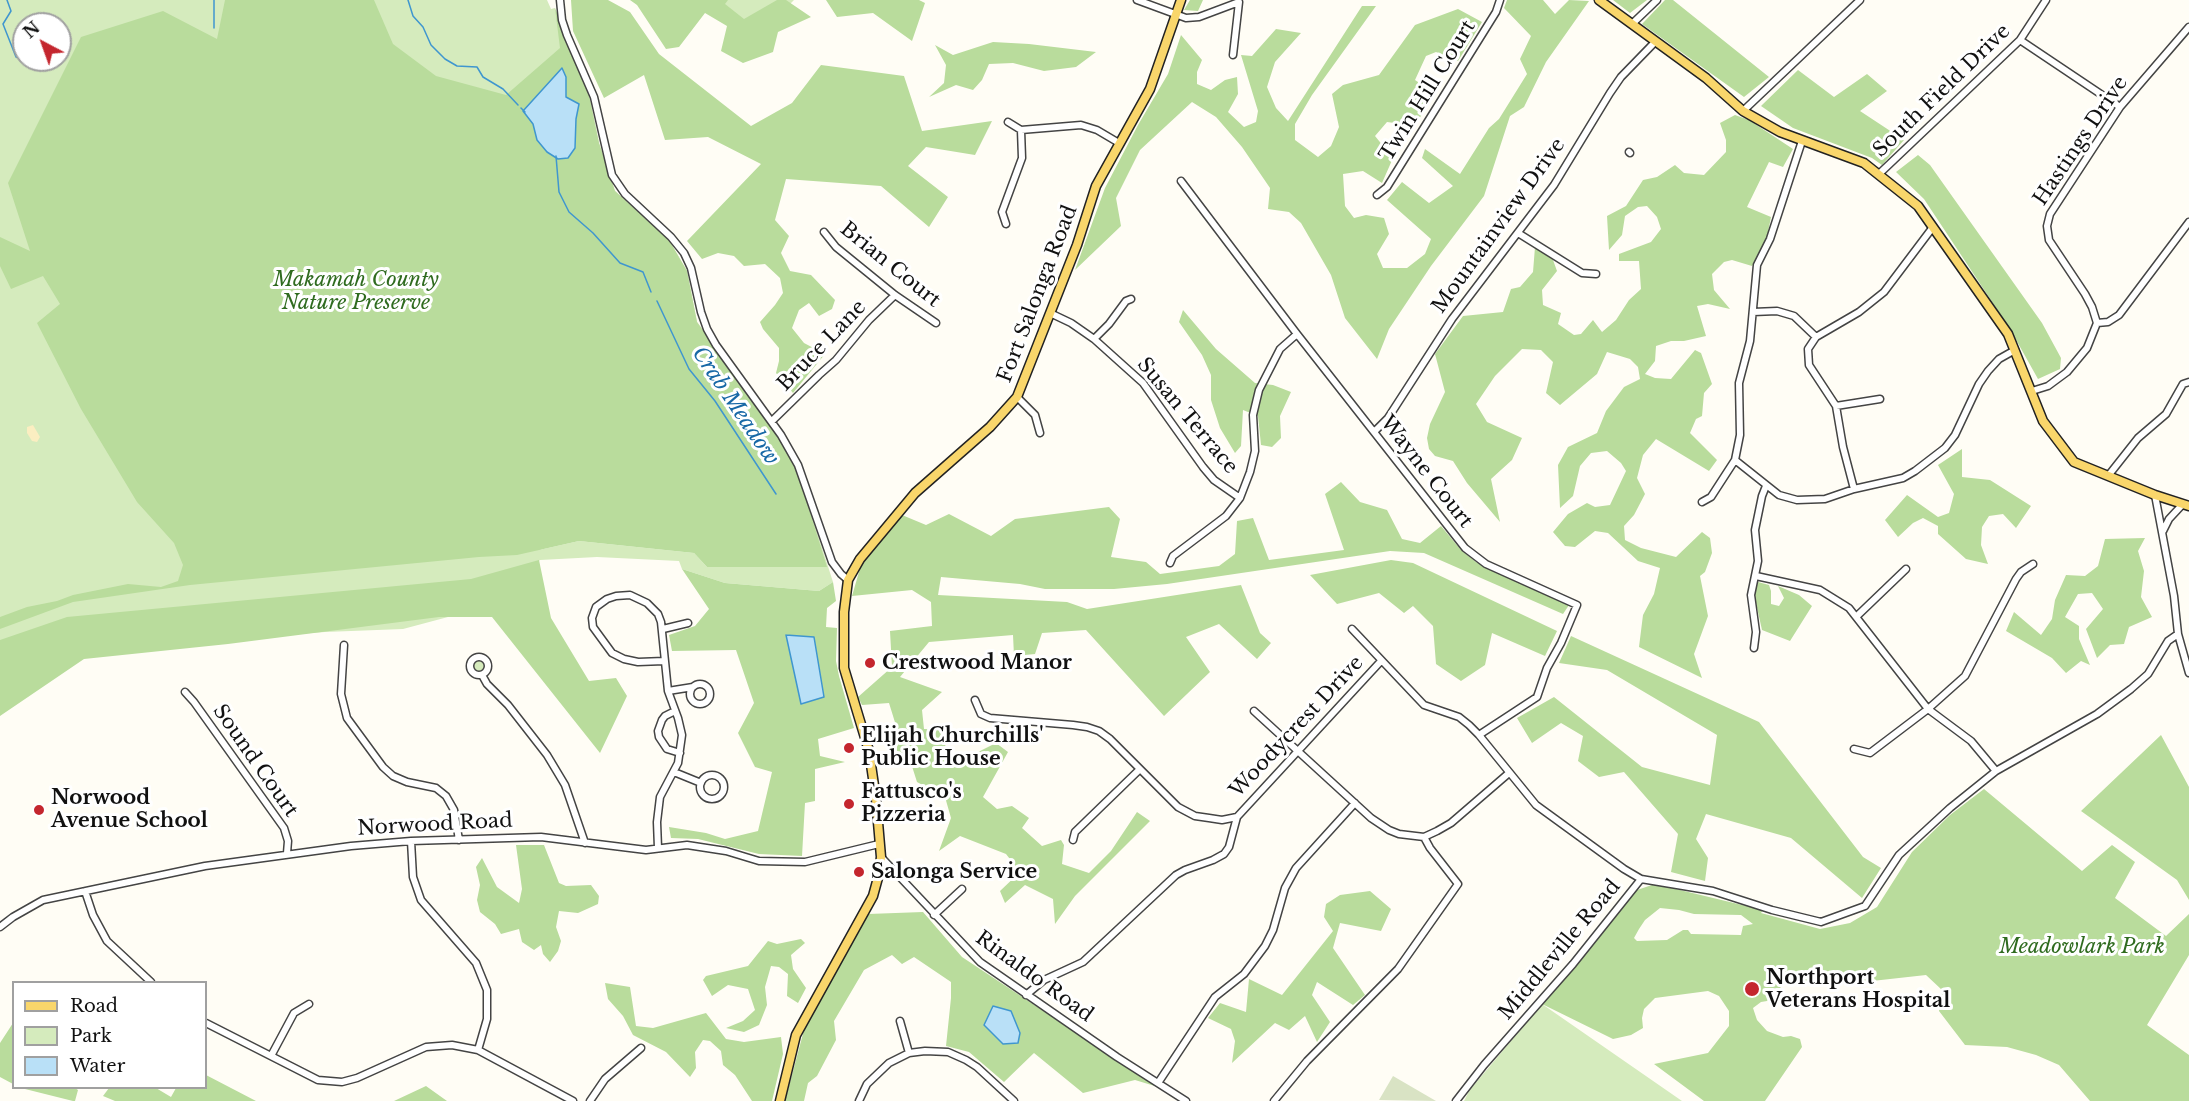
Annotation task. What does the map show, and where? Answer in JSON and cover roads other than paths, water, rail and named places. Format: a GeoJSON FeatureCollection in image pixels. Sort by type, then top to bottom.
{"type":"FeatureCollection","features":[{"type":"Feature","properties":{"kind":"main road","name":"Fort Salonga Road"},"geometry":{"type":"LineString","coordinates":[[780,1101],[796,1035],[873,896],[879,874],[881,856],[869,751],[844,669],[844,624],[848,580],[860,559],[915,493],[990,427],[1017,397],[1077,245],[1096,186],[1150,89],[1181,0]]}},
{"type":"Feature","properties":{"kind":"main road"},"geometry":{"type":"LineString","coordinates":[[1599,0],[1706,78],[1743,111],[1767,126],[1864,163],[1918,206],[2008,334],[2043,421],[2074,462],[2186,505]]}},
{"type":"Feature","properties":{"kind":"street"},"geometry":{"type":"LineString","coordinates":[[560,0],[562,20],[567,35],[594,97],[612,175],[626,194],[671,237],[684,253],[691,268],[707,329],[716,345],[772,421],[798,465],[832,562],[848,580]]}},
{"type":"Feature","properties":{"kind":"street"},"geometry":{"type":"LineString","coordinates":[[1137,0],[1186,18],[1198,17],[1239,1],[1233,56]]}},
{"type":"Feature","properties":{"kind":"street","name":"Twin Hill Court"},"geometry":{"type":"LineString","coordinates":[[1377,195],[1388,187],[1496,12],[1500,0]]}},
{"type":"Feature","properties":{"kind":"street"},"geometry":{"type":"LineString","coordinates":[[1632,24],[1657,0]]}},
{"type":"Feature","properties":{"kind":"street"},"geometry":{"type":"LineString","coordinates":[[1743,111],[1860,0]]}},
{"type":"Feature","properties":{"kind":"street","name":"South Field Drive"},"geometry":{"type":"LineString","coordinates":[[1879,174],[2020,40],[2046,0]]}},
{"type":"Feature","properties":{"kind":"street","name":"Hastings Drive"},"geometry":{"type":"LineString","coordinates":[[2097,323],[2085,294],[2049,240],[2047,226],[2050,214],[2120,108],[2189,28]]}},
{"type":"Feature","properties":{"kind":"street"},"geometry":{"type":"LineString","coordinates":[[2020,40],[2120,108]]}},
{"type":"Feature","properties":{"kind":"street","name":"Mountainview Drive"},"geometry":{"type":"LineString","coordinates":[[1374,432],[1388,418],[1452,319],[1554,185],[1621,77],[1655,42]]}},
{"type":"Feature","properties":{"kind":"street"},"geometry":{"type":"LineString","coordinates":[[1008,122],[1021,130],[1081,125],[1097,130],[1119,143]]}},
{"type":"Feature","properties":{"kind":"street"},"geometry":{"type":"LineString","coordinates":[[1006,224],[1002,212],[1022,158],[1021,130]]}},
{"type":"Feature","properties":{"kind":"street"},"geometry":{"type":"LineString","coordinates":[[1702,502],[1711,497],[1736,460],[1740,435],[1739,383],[1749,341],[1757,265],[1770,239],[1802,141]]}},
{"type":"Feature","properties":{"kind":"street","name":"Wayne Court"},"geometry":{"type":"LineString","coordinates":[[1181,181],[1297,334],[1449,529],[1474,557],[1577,605],[1561,644],[1544,675],[1538,697],[1479,735]]}},
{"type":"Feature","properties":{"kind":"street"},"geometry":{"type":"LineString","coordinates":[[2032,391],[2048,386],[2067,372],[2087,348],[2097,323],[2108,322],[2119,315],[2189,222]]}},
{"type":"Feature","properties":{"kind":"street"},"geometry":{"type":"LineString","coordinates":[[1854,489],[1843,447],[1836,406],[1809,365],[1808,349],[1816,338],[1859,312],[1884,292],[1933,227]]}},
{"type":"Feature","properties":{"kind":"street","name":"Brian Court"},"geometry":{"type":"LineString","coordinates":[[824,232],[836,247],[936,323]]}},
{"type":"Feature","properties":{"kind":"street"},"geometry":{"type":"LineString","coordinates":[[1518,232],[1582,273],[1596,274]]}},
{"type":"Feature","properties":{"kind":"street","name":"Bruce Lane"},"geometry":{"type":"LineString","coordinates":[[772,421],[836,360],[869,320],[895,294]]}},
{"type":"Feature","properties":{"kind":"street"},"geometry":{"type":"LineString","coordinates":[[1094,339],[1109,324],[1125,301],[1131,298]]}},
{"type":"Feature","properties":{"kind":"street"},"geometry":{"type":"LineString","coordinates":[[1753,312],[1777,311],[1794,316],[1816,338]]}},
{"type":"Feature","properties":{"kind":"street","name":"Susan Terrace"},"geometry":{"type":"LineString","coordinates":[[1050,312],[1071,322],[1094,339],[1150,391],[1203,467],[1214,480],[1240,498]]}},
{"type":"Feature","properties":{"kind":"street"},"geometry":{"type":"LineString","coordinates":[[1170,563],[1173,556],[1226,516],[1240,498],[1255,451],[1253,415],[1259,390],[1280,349],[1297,334]]}},
{"type":"Feature","properties":{"kind":"street"},"geometry":{"type":"LineString","coordinates":[[1736,460],[1779,495],[1797,500],[1825,499],[1854,489],[1903,478],[1945,448],[1955,435],[1979,384],[1988,371],[1999,360],[2015,350]]}},
{"type":"Feature","properties":{"kind":"street"},"geometry":{"type":"LineString","coordinates":[[2108,476],[2138,438],[2166,414],[2183,384],[2189,382]]}},
{"type":"Feature","properties":{"kind":"street"},"geometry":{"type":"LineString","coordinates":[[1017,397],[1035,415],[1040,433]]}},
{"type":"Feature","properties":{"kind":"street"},"geometry":{"type":"LineString","coordinates":[[1836,406],[1880,399]]}},
{"type":"Feature","properties":{"kind":"street"},"geometry":{"type":"LineString","coordinates":[[1754,648],[1756,632],[1751,595],[1758,561],[1755,530],[1762,496],[1767,486]]}},
{"type":"Feature","properties":{"kind":"street"},"geometry":{"type":"LineString","coordinates":[[2155,495],[2174,596],[2178,634],[2189,673]]}},
{"type":"Feature","properties":{"kind":"street"},"geometry":{"type":"LineString","coordinates":[[2162,531],[2169,519],[2186,505]]}},
{"type":"Feature","properties":{"kind":"street"},"geometry":{"type":"LineString","coordinates":[[1854,749],[1870,753],[1928,709],[1965,676],[2016,579],[2021,572],[2034,564]]}},
{"type":"Feature","properties":{"kind":"street"},"geometry":{"type":"LineString","coordinates":[[1857,616],[1906,569]]}},
{"type":"Feature","properties":{"kind":"street"},"geometry":{"type":"LineString","coordinates":[[1756,576],[1820,590],[1840,602],[1857,616],[1928,709],[1971,741],[1996,771]]}},
{"type":"Feature","properties":{"kind":"street"},"geometry":{"type":"LineString","coordinates":[[658,848],[657,822],[660,797],[674,772],[680,753],[682,735],[668,691],[663,628],[658,614],[640,598],[630,595],[616,596],[596,607],[592,618],[595,631],[612,652],[624,659],[638,662],[664,661]]}},
{"type":"Feature","properties":{"kind":"street"},"geometry":{"type":"LineString","coordinates":[[663,628],[688,623]]}},
{"type":"Feature","properties":{"kind":"street"},"geometry":{"type":"LineString","coordinates":[[1352,629],[1424,705],[1459,717],[1479,735],[1536,805],[1641,879]]}},
{"type":"Feature","properties":{"kind":"street","name":"Middleville Road"},"geometry":{"type":"LineString","coordinates":[[1456,1101],[1484,1065],[1573,964],[1641,879],[1713,891],[1772,910],[1821,922],[1865,906],[1899,855],[1943,813],[1996,771],[2097,714],[2131,689],[2148,674],[2168,641],[2178,634]]}},
{"type":"Feature","properties":{"kind":"street"},"geometry":{"type":"LineString","coordinates":[[344,645],[341,694],[347,718],[383,767],[393,776],[407,782],[436,788],[446,796],[454,810],[459,840]]}},
{"type":"Feature","properties":{"kind":"street","name":"Woodycrest Drive"},"geometry":{"type":"LineString","coordinates":[[1026,995],[1044,980],[1083,962],[1176,875],[1224,854],[1229,847],[1237,817],[1381,661]]}},
{"type":"Feature","properties":{"kind":"street"},"geometry":{"type":"LineString","coordinates":[[482,675],[550,760],[565,785],[585,843]]}},
{"type":"Feature","properties":{"kind":"street"},"geometry":{"type":"LineString","coordinates":[[668,691],[694,687]]}},
{"type":"Feature","properties":{"kind":"street","name":"Sound Court"},"geometry":{"type":"LineString","coordinates":[[184,692],[194,702],[284,828],[288,841],[287,853]]}},
{"type":"Feature","properties":{"kind":"street"},"geometry":{"type":"LineString","coordinates":[[975,700],[981,714],[990,718],[1072,725],[1100,731],[1167,798],[1186,812],[1195,816],[1222,820],[1237,817]]}},
{"type":"Feature","properties":{"kind":"street"},"geometry":{"type":"LineString","coordinates":[[675,711],[662,720],[658,737],[667,749],[680,753]]}},
{"type":"Feature","properties":{"kind":"street"},"geometry":{"type":"LineString","coordinates":[[1254,711],[1355,803],[1389,830],[1399,834],[1424,837],[1451,823],[1509,772]]}},
{"type":"Feature","properties":{"kind":"street"},"geometry":{"type":"LineString","coordinates":[[1072,840],[1075,832],[1140,770]]}},
{"type":"Feature","properties":{"kind":"street"},"geometry":{"type":"LineString","coordinates":[[674,772],[701,783]]}},
{"type":"Feature","properties":{"kind":"street"},"geometry":{"type":"LineString","coordinates":[[1158,1083],[1215,997],[1244,974],[1264,946],[1273,930],[1286,888],[1296,868],[1355,803]]}},
{"type":"Feature","properties":{"kind":"street","name":"Norwood Road"},"geometry":{"type":"LineString","coordinates":[[0,927],[43,900],[195,868],[287,853],[411,841],[541,837],[646,850],[695,846],[733,853],[759,861],[805,862],[879,844]]}},
{"type":"Feature","properties":{"kind":"street"},"geometry":{"type":"LineString","coordinates":[[1274,1101],[1307,1061],[1398,969],[1458,884],[1424,837]]}},
{"type":"Feature","properties":{"kind":"street"},"geometry":{"type":"LineString","coordinates":[[411,841],[413,877],[421,900],[476,963],[487,990],[487,1019],[478,1050]]}},
{"type":"Feature","properties":{"kind":"street","name":"Rinaldo Road"},"geometry":{"type":"LineString","coordinates":[[881,856],[970,954],[1026,995],[1181,1100]]}},
{"type":"Feature","properties":{"kind":"street"},"geometry":{"type":"LineString","coordinates":[[934,915],[962,890]]}},
{"type":"Feature","properties":{"kind":"street"},"geometry":{"type":"LineString","coordinates":[[86,891],[93,915],[107,941],[150,981]]}},
{"type":"Feature","properties":{"kind":"street"},"geometry":{"type":"LineString","coordinates":[[271,1056],[294,1013],[309,1004]]}},
{"type":"Feature","properties":{"kind":"street"},"geometry":{"type":"LineString","coordinates":[[900,1021],[909,1053]]}},
{"type":"Feature","properties":{"kind":"street"},"geometry":{"type":"LineString","coordinates":[[207,1024],[318,1080],[342,1082],[357,1078],[412,1052],[452,1044],[478,1050],[573,1101]]}},
{"type":"Feature","properties":{"kind":"street"},"geometry":{"type":"LineString","coordinates":[[590,1101],[605,1079],[641,1048]]}},
{"type":"Feature","properties":{"kind":"street"},"geometry":{"type":"LineString","coordinates":[[858,1101],[867,1084],[889,1063],[909,1053],[925,1051],[948,1052],[977,1067],[1011,1100]]}},
{"type":"Feature","properties":{"kind":"water"},"geometry":{"type":"Polygon","coordinates":[[[562,68],[566,77],[566,97],[579,104],[575,148],[568,158],[558,159],[547,152],[537,140],[533,124],[523,111],[562,68]]]}},
{"type":"Feature","properties":{"kind":"water"},"geometry":{"type":"Polygon","coordinates":[[[786,635],[814,637],[824,697],[801,704],[786,635]]]}},
{"type":"Feature","properties":{"kind":"water"},"geometry":{"type":"Polygon","coordinates":[[[993,1006],[1011,1011],[1020,1033],[1018,1043],[1003,1044],[984,1025],[993,1006]]]}},
{"type":"Feature","properties":{"kind":"waterway"},"geometry":{"type":"LineString","coordinates":[[7,0],[11,11],[3,24],[12,47]]}},
{"type":"Feature","properties":{"kind":"waterway"},"geometry":{"type":"LineString","coordinates":[[214,0],[214,28]]}},
{"type":"Feature","properties":{"kind":"waterway","name":"Crab Meadow"},"geometry":{"type":"LineString","coordinates":[[408,0],[413,16],[423,27],[431,45],[445,59],[457,66],[477,67],[483,77],[503,89],[518,105]]}},
{"type":"Feature","properties":{"kind":"waterway","name":"Crab Meadow"},"geometry":{"type":"LineString","coordinates":[[521,108],[525,112]]}},
{"type":"Feature","properties":{"kind":"waterway","name":"Crab Meadow"},"geometry":{"type":"LineString","coordinates":[[556,156],[559,192],[569,212],[593,233],[620,263],[643,272],[651,292]]}},
{"type":"Feature","properties":{"kind":"waterway","name":"Crab Meadow"},"geometry":{"type":"LineString","coordinates":[[657,301],[689,369],[715,401],[776,494]]}},
{"type":"Feature","properties":{"kind":"place","name":"Crestwood Manor"},"geometry":{"type":"Point","coordinates":[870,663]}},
{"type":"Feature","properties":{"kind":"place","name":"Elijah Churchills' Public House"},"geometry":{"type":"Point","coordinates":[849,748]}},
{"type":"Feature","properties":{"kind":"place","name":"Fattusco's Pizzeria"},"geometry":{"type":"Point","coordinates":[849,804]}},
{"type":"Feature","properties":{"kind":"place","name":"Norwood Avenue School"},"geometry":{"type":"Point","coordinates":[39,810]}},
{"type":"Feature","properties":{"kind":"place","name":"Salonga Service"},"geometry":{"type":"Point","coordinates":[859,872]}},
{"type":"Feature","properties":{"kind":"place","name":"Northport Veterans Hospital"},"geometry":{"type":"Point","coordinates":[1752,989]}},
{"type":"Feature","properties":{"kind":"park label","name":"Makamah County Nature Preserve"},"geometry":{"type":"Point","coordinates":[356,292]}},
{"type":"Feature","properties":{"kind":"park label","name":"Meadowlark Park"},"geometry":{"type":"Point","coordinates":[2082,947]}}]}
